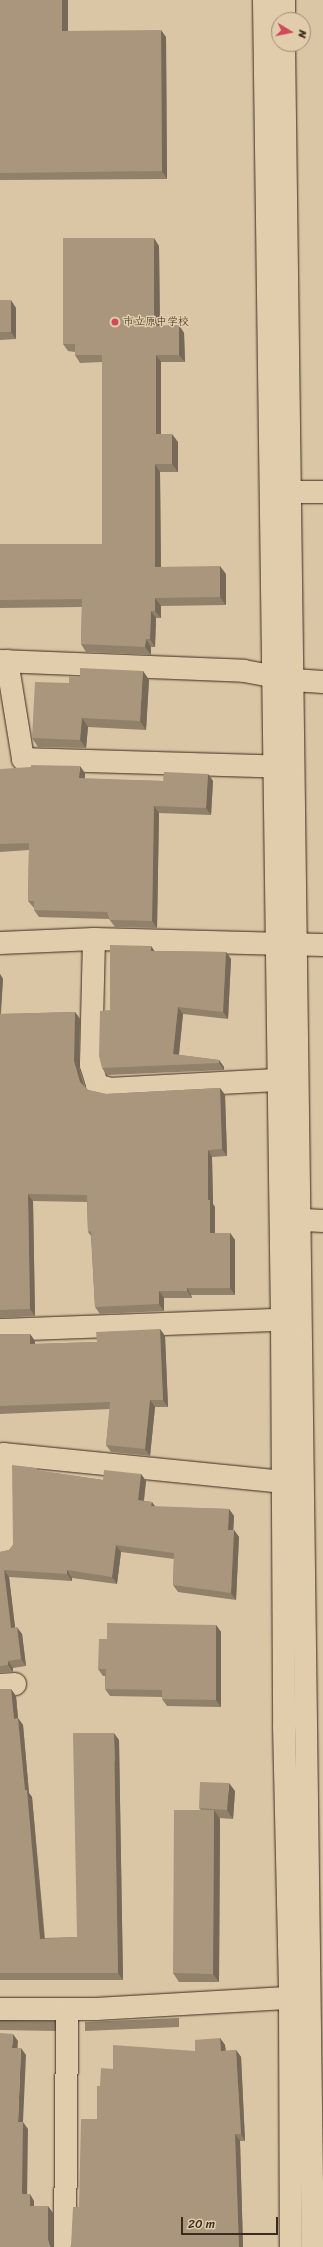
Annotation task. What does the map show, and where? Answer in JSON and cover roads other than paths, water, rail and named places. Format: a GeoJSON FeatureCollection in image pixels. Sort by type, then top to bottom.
{"type":"FeatureCollection","features":[{"type":"Feature","properties":{"kind":"street"},"geometry":{"type":"LineString","coordinates":[[264,0],[280,492],[284,678],[292,1483],[284,1725],[308,1997],[291,2247]]}},
{"type":"Feature","properties":{"kind":"street"},"geometry":{"type":"LineString","coordinates":[[284,0],[284,12]]}},
{"type":"Feature","properties":{"kind":"street"},"geometry":{"type":"LineString","coordinates":[[280,492],[284,52]]}},
{"type":"Feature","properties":{"kind":"street"},"geometry":{"type":"LineString","coordinates":[[280,492],[323,492]]}},
{"type":"Feature","properties":{"kind":"street"},"geometry":{"type":"LineString","coordinates":[[284,767],[23,759],[4,661],[244,671],[284,678],[323,682]]}},
{"type":"Feature","properties":{"kind":"street"},"geometry":{"type":"LineString","coordinates":[[94,939],[91,1065],[97,1085],[110,1090],[288,1079]]}},
{"type":"Feature","properties":{"kind":"street"},"geometry":{"type":"LineString","coordinates":[[0,943],[94,939],[323,945]]}},
{"type":"Feature","properties":{"kind":"street"},"geometry":{"type":"LineString","coordinates":[[289,1219],[323,1221]]}},
{"type":"Feature","properties":{"kind":"street"},"geometry":{"type":"LineString","coordinates":[[0,1330],[291,1319]]}},
{"type":"Feature","properties":{"kind":"street"},"geometry":{"type":"LineString","coordinates":[[0,1548],[7,1548],[4,1454],[292,1483]]}},
{"type":"Feature","properties":{"kind":"street"},"geometry":{"type":"LineString","coordinates":[[292,1483],[314,1731],[308,1997],[313,2247]]}},
{"type":"Feature","properties":{"kind":"street"},"geometry":{"type":"LineString","coordinates":[[0,2009],[96,2009],[308,1997]]}},
{"type":"Feature","properties":{"kind":"street"},"geometry":{"type":"LineString","coordinates":[[65,2247],[67,2009]]}},
{"type":"Feature","properties":{"kind":"place","name":"市立原中学校"},"geometry":{"type":"Point","coordinates":[115,322]}}]}
